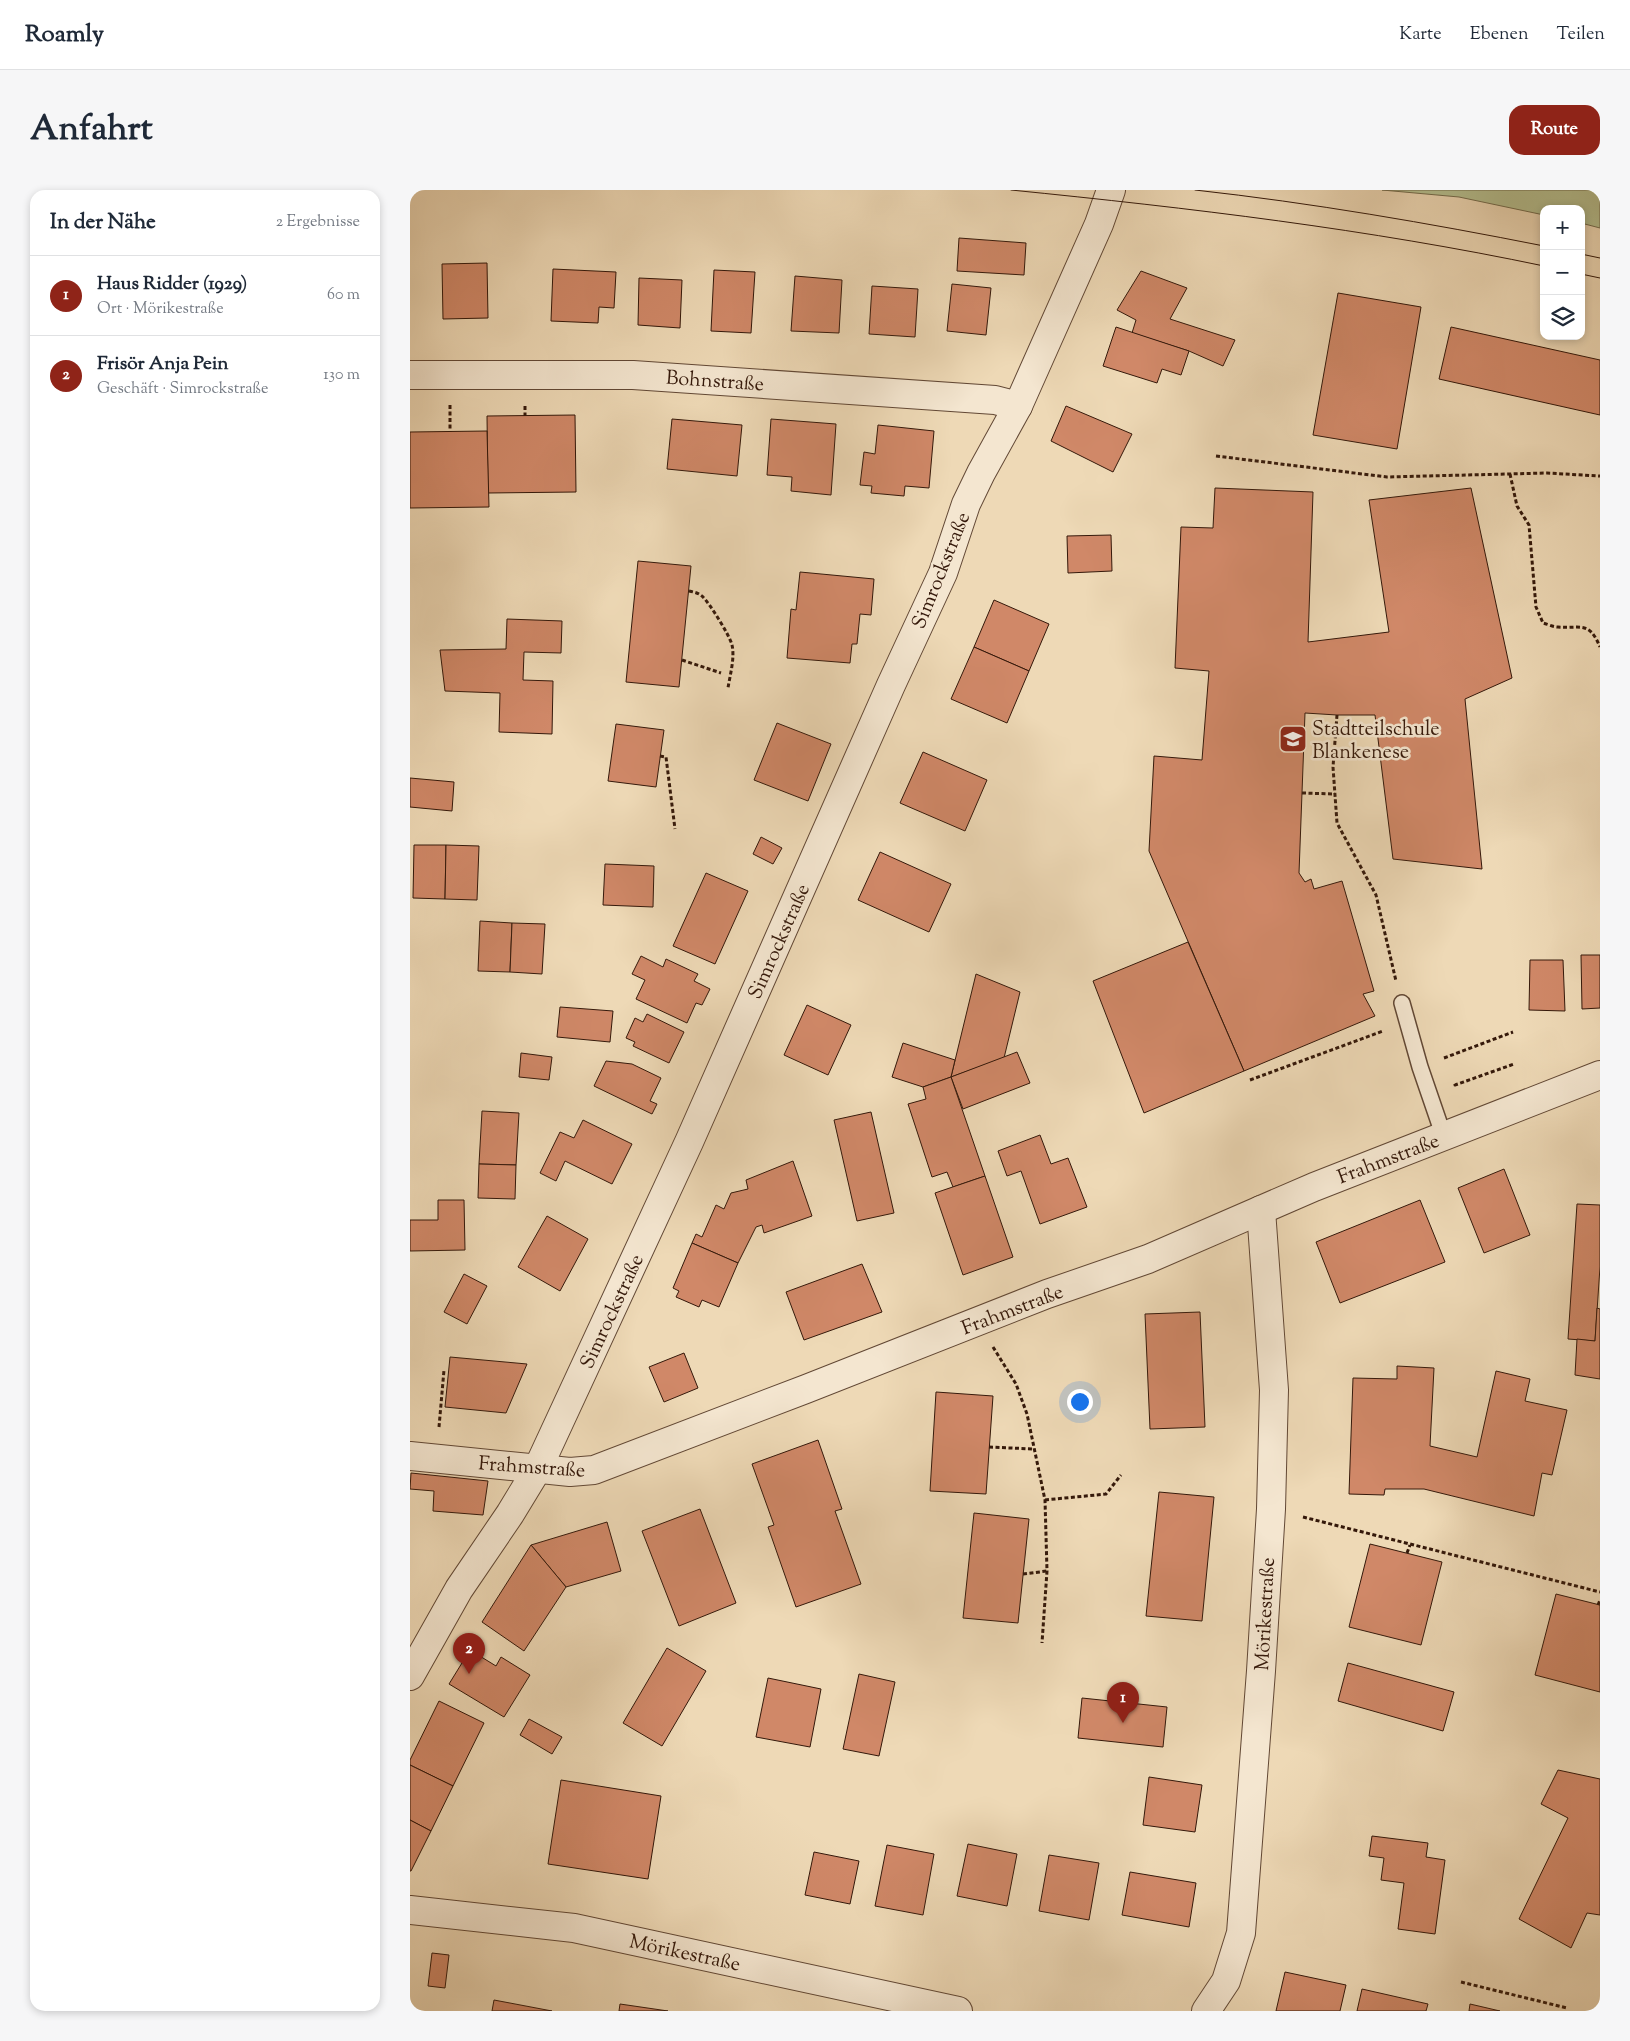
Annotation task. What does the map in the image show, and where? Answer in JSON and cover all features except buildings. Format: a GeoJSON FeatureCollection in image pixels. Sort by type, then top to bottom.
{"type":"FeatureCollection","features":[{"type":"Feature","properties":{"kind":"street","name":"Simrockstraße"},"geometry":{"type":"LineString","coordinates":[[410,1676],[459,1589],[510,1514],[538,1468],[673,1178],[886,696],[943,572],[966,504],[1018,406],[1099,224],[1110,190]]}},
{"type":"Feature","properties":{"kind":"street","name":"Bohnstraße"},"geometry":{"type":"LineString","coordinates":[[410,375],[633,375],[995,400],[1018,406]]}},
{"type":"Feature","properties":{"kind":"street","name":"Frahmstraße"},"geometry":{"type":"LineString","coordinates":[[410,1456],[570,1472],[594,1470],[806,1390],[1047,1294],[1148,1259],[1261,1210],[1600,1075]]}},
{"type":"Feature","properties":{"kind":"street","name":"Mörikestraße"},"geometry":{"type":"LineString","coordinates":[[1206,2011],[1226,1981],[1241,1934],[1261,1671],[1270,1509],[1274,1390],[1261,1210]]}},
{"type":"Feature","properties":{"kind":"street","name":"Mörikestraße"},"geometry":{"type":"LineString","coordinates":[[410,1910],[574,1928],[958,2011]]}},
{"type":"Feature","properties":{"kind":"lane"},"geometry":{"type":"LineString","coordinates":[[1402,1003],[1420,1067],[1444,1137]]}},
{"type":"Feature","properties":{"kind":"path"},"geometry":{"type":"LineString","coordinates":[[450,404],[450,432]]}},
{"type":"Feature","properties":{"kind":"path"},"geometry":{"type":"LineString","coordinates":[[1216,456],[1387,477],[1510,474],[1600,476]]}},
{"type":"Feature","properties":{"kind":"path"},"geometry":{"type":"LineString","coordinates":[[1510,474],[1517,506],[1529,525],[1536,607],[1542,623],[1557,627],[1580,626],[1591,633],[1600,648]]}},
{"type":"Feature","properties":{"kind":"path"},"geometry":{"type":"LineString","coordinates":[[689,591],[696,592],[703,597],[732,645],[733,656],[728,688]]}},
{"type":"Feature","properties":{"kind":"path"},"geometry":{"type":"LineString","coordinates":[[682,660],[720,673]]}},
{"type":"Feature","properties":{"kind":"path"},"geometry":{"type":"LineString","coordinates":[[1337,715],[1333,767],[1337,823],[1376,895],[1402,1003]]}},
{"type":"Feature","properties":{"kind":"path"},"geometry":{"type":"LineString","coordinates":[[660,756],[666,757],[675,829]]}},
{"type":"Feature","properties":{"kind":"path"},"geometry":{"type":"LineString","coordinates":[[1302,793],[1335,794]]}},
{"type":"Feature","properties":{"kind":"path"},"geometry":{"type":"LineString","coordinates":[[1250,1080],[1407,1022]]}},
{"type":"Feature","properties":{"kind":"path"},"geometry":{"type":"LineString","coordinates":[[1420,1067],[1513,1032]]}},
{"type":"Feature","properties":{"kind":"path"},"geometry":{"type":"LineString","coordinates":[[1446,1057],[1449,1066]]}},
{"type":"Feature","properties":{"kind":"path"},"geometry":{"type":"LineString","coordinates":[[1452,1076],[1455,1085],[1514,1064]]}},
{"type":"Feature","properties":{"kind":"path"},"geometry":{"type":"LineString","coordinates":[[992,1346],[1016,1384],[1027,1414],[1045,1500],[1047,1571],[1042,1643]]}},
{"type":"Feature","properties":{"kind":"path"},"geometry":{"type":"LineString","coordinates":[[438,1432],[444,1370]]}},
{"type":"Feature","properties":{"kind":"path"},"geometry":{"type":"LineString","coordinates":[[989,1447],[1033,1449]]}},
{"type":"Feature","properties":{"kind":"path"},"geometry":{"type":"LineString","coordinates":[[1045,1500],[1106,1494],[1121,1475]]}},
{"type":"Feature","properties":{"kind":"path"},"geometry":{"type":"LineString","coordinates":[[1270,1509],[1600,1592]]}},
{"type":"Feature","properties":{"kind":"path"},"geometry":{"type":"LineString","coordinates":[[1407,1554],[1410,1545]]}},
{"type":"Feature","properties":{"kind":"path"},"geometry":{"type":"LineString","coordinates":[[1023,1574],[1047,1571]]}},
{"type":"Feature","properties":{"kind":"path"},"geometry":{"type":"LineString","coordinates":[[1598,1605],[1600,1600]]}},
{"type":"Feature","properties":{"kind":"path"},"geometry":{"type":"LineString","coordinates":[[1461,1982],[1567,2008]]}},
{"type":"Feature","properties":{"kind":"green space"},"geometry":{"type":"Polygon","coordinates":[[[1382,190],[1600,190],[1600,228],[1585,224],[1585,205],[1540,205],[1540,214],[1459,197],[1382,190]]]}},
{"type":"Feature","properties":{"kind":"tram line"},"geometry":{"type":"LineString","coordinates":[[1011,190],[1145,204],[1345,230],[1540,265]]}},
{"type":"Feature","properties":{"kind":"tram line"},"geometry":{"type":"LineString","coordinates":[[1195,190],[1370,214],[1540,245]]}},
{"type":"Feature","properties":{"kind":"tram line"},"geometry":{"type":"LineString","coordinates":[[1585,255],[1600,258]]}},
{"type":"Feature","properties":{"kind":"tram line"},"geometry":{"type":"LineString","coordinates":[[1585,275],[1600,278]]}},
{"type":"Feature","properties":{"kind":"place","name":"Stadtteilschule Blankenese"},"geometry":{"type":"Point","coordinates":[1293,739]}},
{"type":"Feature","properties":{"kind":"place","name":"Frisör Anja Pein"},"geometry":{"type":"Point","coordinates":[469,1674]}},
{"type":"Feature","properties":{"kind":"place","name":"Haus Ridder (1929)"},"geometry":{"type":"Point","coordinates":[1123,1723]}}]}
